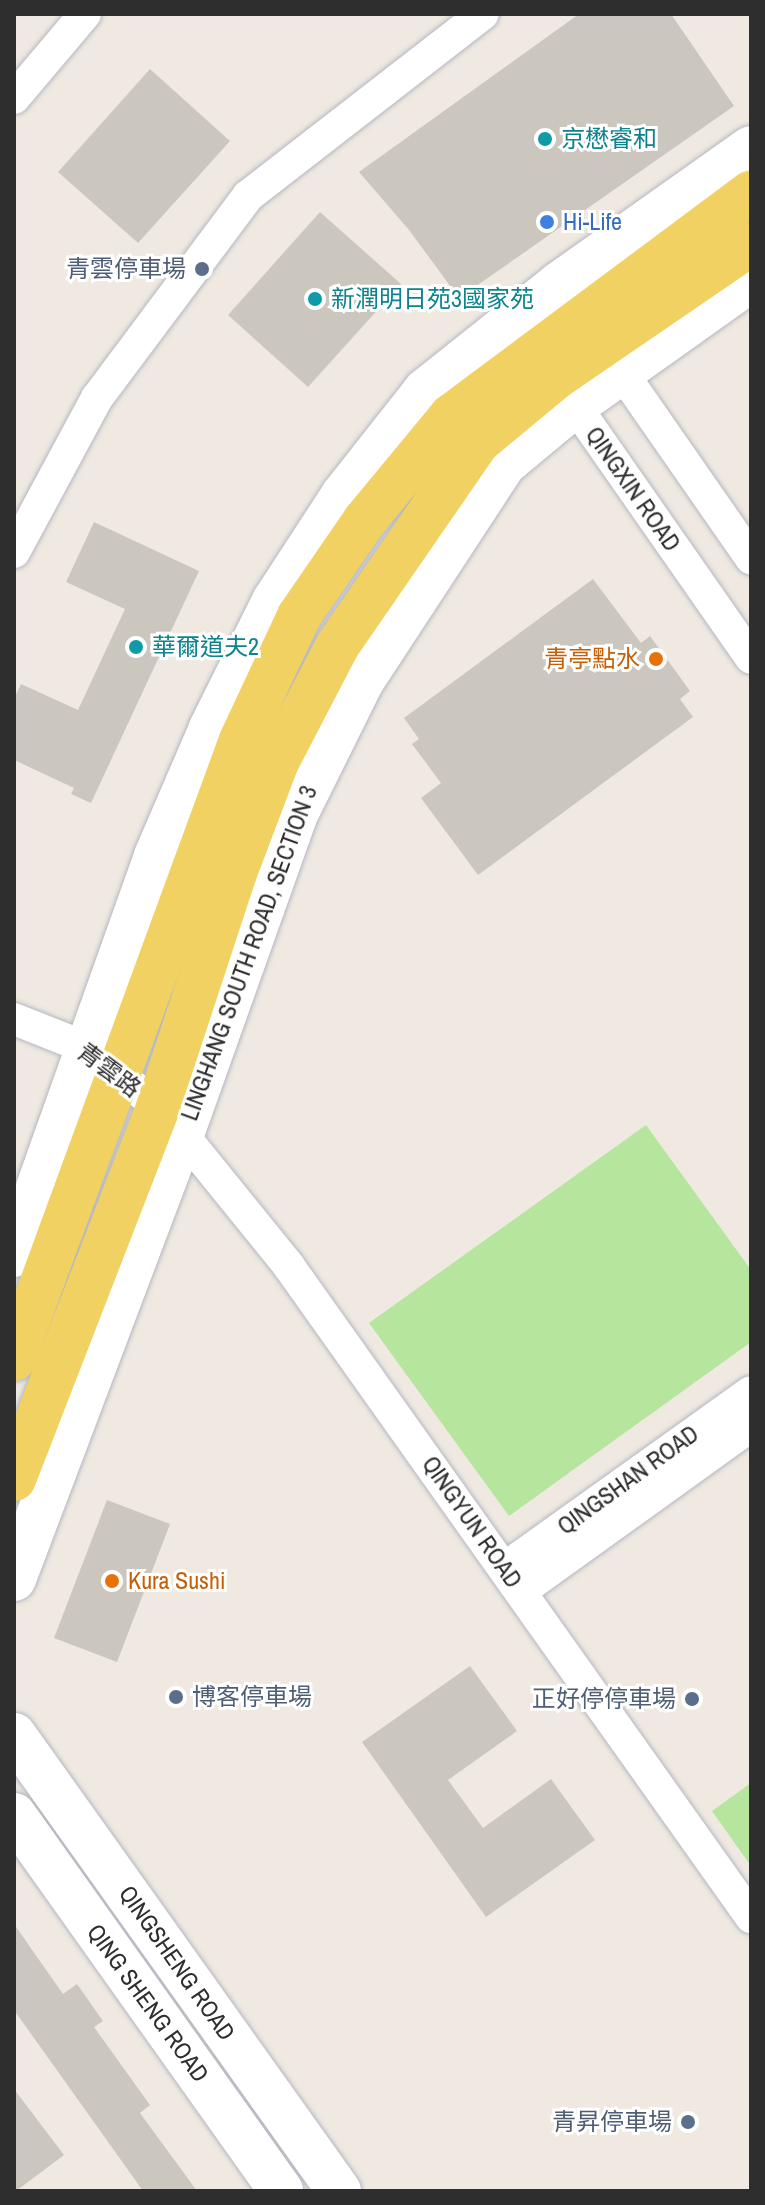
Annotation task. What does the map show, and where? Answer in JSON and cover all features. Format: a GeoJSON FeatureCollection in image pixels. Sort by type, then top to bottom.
{"type":"FeatureCollection","features":[{"type":"Feature","properties":{"kind":"main road","name":"LINGHANG SOUTH ROAD, SECTION 3"},"geometry":{"type":"LineString","coordinates":[[14,1359],[103,1062],[241,740],[299,616],[365,520],[451,416],[545,364],[592,330],[751,192]]}},
{"type":"Feature","properties":{"kind":"main road","name":"LINGHANG SOUTH ROAD, SECTION 3"},"geometry":{"type":"LineString","coordinates":[[592,330],[751,244]]}},
{"type":"Feature","properties":{"kind":"main road","name":"LINGHANG SOUTH ROAD, SECTION 3"},"geometry":{"type":"LineString","coordinates":[[14,1479],[170,1120],[235,873],[277,762],[338,645],[478,442],[545,364]]}},
{"type":"Feature","properties":{"kind":"street"},"geometry":{"type":"LineString","coordinates":[[14,98],[85,14]]}},
{"type":"Feature","properties":{"kind":"street"},"geometry":{"type":"LineString","coordinates":[[14,552],[97,398],[248,196],[483,14]]}},
{"type":"Feature","properties":{"kind":"street","name":"LINGHANG SOUTH ROAD, SECTION 3"},"geometry":{"type":"LineString","coordinates":[[545,364],[592,330],[751,148]]}},
{"type":"Feature","properties":{"kind":"street","name":"LINGHANG SOUTH ROAD, SECTION 3"},"geometry":{"type":"LineString","coordinates":[[592,330],[751,280]]}},
{"type":"Feature","properties":{"kind":"street"},"geometry":{"type":"LineString","coordinates":[[592,330],[751,558]]}},
{"type":"Feature","properties":{"kind":"street","name":"QINGXIN ROAD"},"geometry":{"type":"LineString","coordinates":[[545,364],[751,658]]}},
{"type":"Feature","properties":{"kind":"street","name":"青雲路"},"geometry":{"type":"LineString","coordinates":[[14,1019],[103,1062],[170,1120]]}},
{"type":"Feature","properties":{"kind":"street","name":"LINGHANG SOUTH ROAD, SECTION 3"},"geometry":{"type":"LineString","coordinates":[[14,1255],[103,1062]]}},
{"type":"Feature","properties":{"kind":"street","name":"LINGHANG SOUTH ROAD, SECTION 3"},"geometry":{"type":"LineString","coordinates":[[14,1579],[170,1120]]}},
{"type":"Feature","properties":{"kind":"street","name":"QINGYUN ROAD"},"geometry":{"type":"LineString","coordinates":[[170,1120],[288,1265],[751,1917]]}},
{"type":"Feature","properties":{"kind":"street","name":"QINGSHAN ROAD"},"geometry":{"type":"LineString","coordinates":[[513,1579],[751,1392]]}},
{"type":"Feature","properties":{"kind":"street","name":"QINGSHAN ROAD"},"geometry":{"type":"LineString","coordinates":[[513,1579],[751,1426]]}},
{"type":"Feature","properties":{"kind":"street","name":"QINGSHENG ROAD"},"geometry":{"type":"LineString","coordinates":[[14,1735],[339,2191]]}},
{"type":"Feature","properties":{"kind":"street","name":"QING SHENG ROAD"},"geometry":{"type":"LineString","coordinates":[[14,1815],[32,1859],[281,2191]]}},
{"type":"Feature","properties":{"kind":"green space"},"geometry":{"type":"Polygon","coordinates":[[[646,1125],[751,1270],[751,1342],[509,1516],[369,1323],[646,1125]]]}},
{"type":"Feature","properties":{"kind":"green space"},"geometry":{"type":"Polygon","coordinates":[[[751,1783],[751,1866],[712,1811],[751,1783]]]}},
{"type":"Feature","properties":{"kind":"building","name":"京懋睿和"},"geometry":{"type":"Polygon","coordinates":[[[579,14],[671,14],[734,106],[459,298],[409,230],[359,172],[579,14]]]}},
{"type":"Feature","properties":{"kind":"building"},"geometry":{"type":"Polygon","coordinates":[[[150,69],[230,141],[138,243],[58,172],[150,69]]]}},
{"type":"Feature","properties":{"kind":"building","name":"新潤明日苑3國家苑"},"geometry":{"type":"Polygon","coordinates":[[[320,212],[401,284],[308,387],[228,315],[320,212]]]}},
{"type":"Feature","properties":{"kind":"building","name":"華爾道夫2"},"geometry":{"type":"Polygon","coordinates":[[[94,522],[199,571],[91,803],[71,794],[74,788],[14,760],[14,699],[21,684],[78,710],[125,609],[66,582],[94,522]]]}},
{"type":"Feature","properties":{"kind":"building"},"geometry":{"type":"Polygon","coordinates":[[[593,579],[641,643],[650,636],[690,691],[680,699],[693,717],[478,875],[421,798],[441,783],[412,744],[419,739],[404,718],[593,579]]]}},
{"type":"Feature","properties":{"kind":"building","name":"Kura Sushi"},"geometry":{"type":"Polygon","coordinates":[[[107,1500],[170,1524],[117,1662],[54,1638],[107,1500]]]}},
{"type":"Feature","properties":{"kind":"building"},"geometry":{"type":"Polygon","coordinates":[[[470,1666],[517,1731],[448,1780],[483,1828],[551,1779],[595,1840],[486,1917],[362,1742],[470,1666]]]}},
{"type":"Feature","properties":{"kind":"building"},"geometry":{"type":"Polygon","coordinates":[[[14,1924],[63,1994],[77,1984],[103,2021],[94,2027],[150,2105],[140,2113],[197,2191],[143,2191],[14,2010],[14,1924]]]}},
{"type":"Feature","properties":{"kind":"building"},"geometry":{"type":"Polygon","coordinates":[[[14,2089],[64,2155],[16,2191],[14,2191],[14,2089]]]}},
{"type":"Feature","properties":{"kind":"place","name":"京懋睿和"},"geometry":{"type":"Point","coordinates":[545,139]}},
{"type":"Feature","properties":{"kind":"place","name":"Hi-Life"},"geometry":{"type":"Point","coordinates":[547,222]}},
{"type":"Feature","properties":{"kind":"place","name":"青雲停車場"},"geometry":{"type":"Point","coordinates":[202,269]}},
{"type":"Feature","properties":{"kind":"place","name":"新潤明日苑3國家苑"},"geometry":{"type":"Point","coordinates":[315,299]}},
{"type":"Feature","properties":{"kind":"place","name":"華爾道夫2"},"geometry":{"type":"Point","coordinates":[136,647]}},
{"type":"Feature","properties":{"kind":"place","name":"青亭點水"},"geometry":{"type":"Point","coordinates":[656,659]}},
{"type":"Feature","properties":{"kind":"place","name":"Kura Sushi"},"geometry":{"type":"Point","coordinates":[112,1581]}},
{"type":"Feature","properties":{"kind":"place","name":"博客停車場"},"geometry":{"type":"Point","coordinates":[176,1697]}},
{"type":"Feature","properties":{"kind":"place","name":"正好停停車場"},"geometry":{"type":"Point","coordinates":[692,1699]}},
{"type":"Feature","properties":{"kind":"place","name":"青昇停車場"},"geometry":{"type":"Point","coordinates":[688,2122]}}]}
